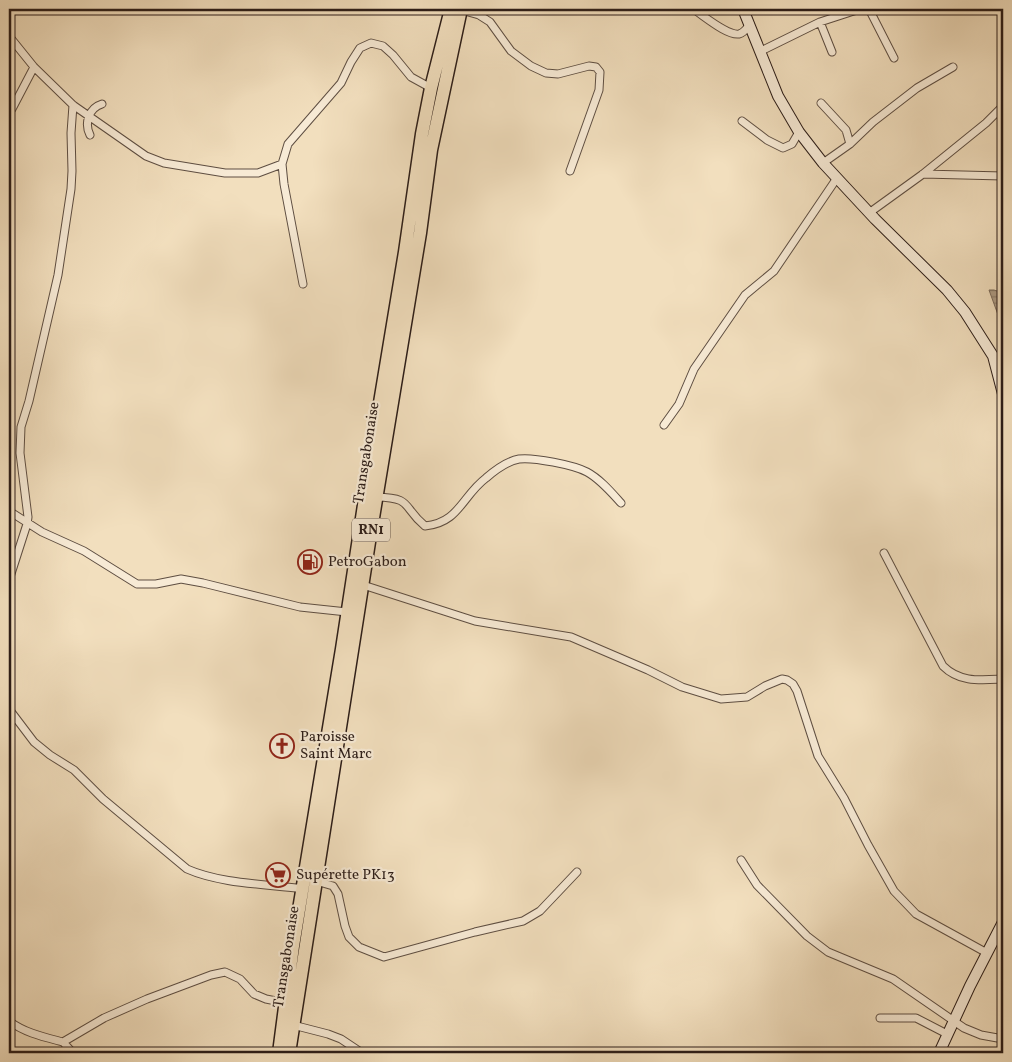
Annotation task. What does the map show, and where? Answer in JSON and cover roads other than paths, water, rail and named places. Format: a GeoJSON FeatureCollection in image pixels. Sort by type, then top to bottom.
{"type":"FeatureCollection","features":[{"type":"Feature","properties":{"kind":"highway","name":"Transgabonaise"},"geometry":{"type":"LineString","coordinates":[[279,1053],[372,452],[406,252],[422,134],[431,88],[458,9]]}},
{"type":"Feature","properties":{"kind":"highway","name":"Transgabonaise"},"geometry":{"type":"LineString","coordinates":[[289,1053],[376,498],[420,233],[435,122],[458,9]]}},
{"type":"Feature","properties":{"kind":"street"},"geometry":{"type":"LineString","coordinates":[[458,9],[478,15],[490,22],[511,51],[524,62],[546,73],[558,74],[589,66],[596,68],[600,72],[600,90],[570,170]]}},
{"type":"Feature","properties":{"kind":"street"},"geometry":{"type":"LineString","coordinates":[[693,9],[728,32],[737,35],[744,32],[750,24]]}},
{"type":"Feature","properties":{"kind":"street"},"geometry":{"type":"LineString","coordinates":[[743,9],[778,96],[799,132],[823,164],[947,290],[965,312],[993,356],[1003,394]]}},
{"type":"Feature","properties":{"kind":"street"},"geometry":{"type":"LineString","coordinates":[[761,51],[820,22],[860,9]]}},
{"type":"Feature","properties":{"kind":"street"},"geometry":{"type":"LineString","coordinates":[[869,9],[894,58]]}},
{"type":"Feature","properties":{"kind":"street"},"geometry":{"type":"LineString","coordinates":[[820,22],[832,52]]}},
{"type":"Feature","properties":{"kind":"street"},"geometry":{"type":"LineString","coordinates":[[9,36],[34,67],[73,105],[146,156],[164,163],[242,174],[263,172],[282,164]]}},
{"type":"Feature","properties":{"kind":"street"},"geometry":{"type":"LineString","coordinates":[[303,284],[284,184],[282,164],[288,144],[341,83],[360,48],[371,43],[382,46],[393,55],[411,77],[431,88]]}},
{"type":"Feature","properties":{"kind":"street"},"geometry":{"type":"LineString","coordinates":[[823,164],[917,88],[953,66]]}},
{"type":"Feature","properties":{"kind":"street"},"geometry":{"type":"LineString","coordinates":[[9,112],[34,67]]}},
{"type":"Feature","properties":{"kind":"street"},"geometry":{"type":"LineString","coordinates":[[821,103],[846,130],[850,144]]}},
{"type":"Feature","properties":{"kind":"street"},"geometry":{"type":"LineString","coordinates":[[90,135],[87,127],[89,116],[93,108],[102,104]]}},
{"type":"Feature","properties":{"kind":"street"},"geometry":{"type":"LineString","coordinates":[[9,580],[27,524],[27,507],[20,453],[21,427],[29,401],[58,275],[71,189],[73,105]]}},
{"type":"Feature","properties":{"kind":"street"},"geometry":{"type":"LineString","coordinates":[[869,212],[923,174],[986,123],[1003,106]]}},
{"type":"Feature","properties":{"kind":"street"},"geometry":{"type":"LineString","coordinates":[[742,121],[767,140],[783,148],[792,144],[799,132]]}},
{"type":"Feature","properties":{"kind":"street"},"geometry":{"type":"LineString","coordinates":[[923,174],[1003,176]]}},
{"type":"Feature","properties":{"kind":"street"},"geometry":{"type":"LineString","coordinates":[[664,425],[679,404],[694,369],[745,295],[774,271],[837,178]]}},
{"type":"Feature","properties":{"kind":"street"},"geometry":{"type":"LineString","coordinates":[[376,498],[402,500],[425,526],[437,525],[458,510],[485,478],[518,459],[530,459],[571,466],[587,472],[603,484],[621,503]]}},
{"type":"Feature","properties":{"kind":"street"},"geometry":{"type":"LineString","coordinates":[[9,511],[27,524],[84,551],[137,584],[156,584],[181,579],[300,607],[347,612]]}},
{"type":"Feature","properties":{"kind":"street"},"geometry":{"type":"LineString","coordinates":[[884,553],[943,666],[948,671],[964,679],[1003,679]]}},
{"type":"Feature","properties":{"kind":"street"},"geometry":{"type":"LineString","coordinates":[[363,585],[475,621],[571,637],[648,670],[682,687],[721,698],[747,697],[778,680],[787,680],[793,684],[797,691],[818,756],[844,798],[894,891],[916,914],[987,953]]}},
{"type":"Feature","properties":{"kind":"street"},"geometry":{"type":"LineString","coordinates":[[9,709],[18,724],[34,742],[74,770],[116,810],[187,869],[198,874],[304,889]]}},
{"type":"Feature","properties":{"kind":"street"},"geometry":{"type":"LineString","coordinates":[[741,860],[757,885],[807,936],[828,952],[892,979],[964,1028],[981,1035],[1003,1039]]}},
{"type":"Feature","properties":{"kind":"street"},"geometry":{"type":"LineString","coordinates":[[316,881],[333,886],[338,894],[349,937],[359,947],[384,957],[523,921],[540,911],[577,872]]}},
{"type":"Feature","properties":{"kind":"street"},"geometry":{"type":"LineString","coordinates":[[939,1053],[953,1020],[1003,922]]}},
{"type":"Feature","properties":{"kind":"street"},"geometry":{"type":"LineString","coordinates":[[63,1042],[104,1018],[147,999],[211,975],[225,972],[240,979],[254,994],[266,999],[286,1003]]}},
{"type":"Feature","properties":{"kind":"street"},"geometry":{"type":"LineString","coordinates":[[880,1018],[916,1018],[947,1034]]}},
{"type":"Feature","properties":{"kind":"street"},"geometry":{"type":"LineString","coordinates":[[9,1022],[17,1028],[32,1034],[63,1042],[73,1053]]}},
{"type":"Feature","properties":{"kind":"street"},"geometry":{"type":"LineString","coordinates":[[294,1026],[328,1034],[362,1053]]}},
{"type":"Feature","properties":{"kind":"place","name":"PetroGabon"},"geometry":{"type":"Point","coordinates":[310,562]}},
{"type":"Feature","properties":{"kind":"place","name":"Paroisse Saint Marc"},"geometry":{"type":"Point","coordinates":[282,746]}},
{"type":"Feature","properties":{"kind":"place","name":"Supérette PK13"},"geometry":{"type":"Point","coordinates":[278,875]}}]}
